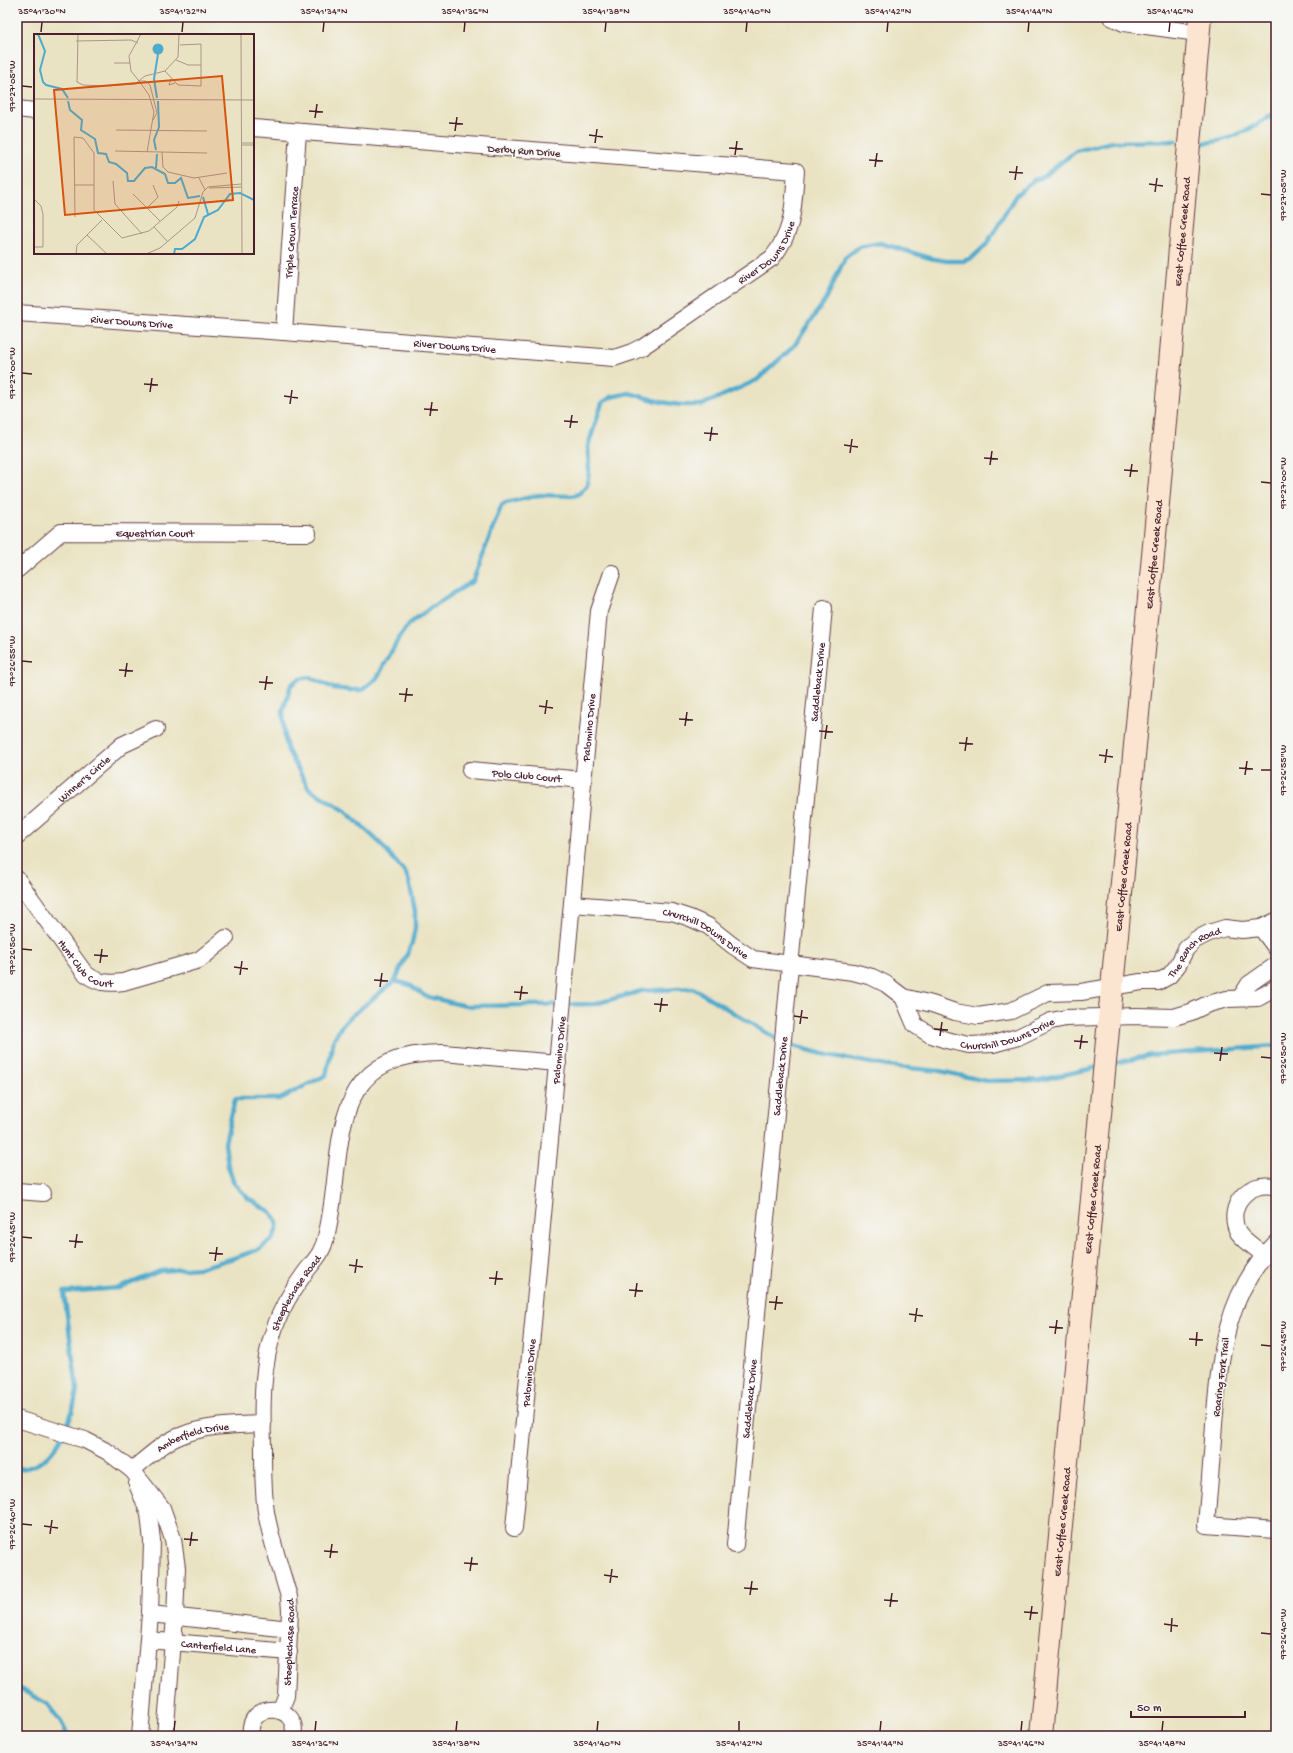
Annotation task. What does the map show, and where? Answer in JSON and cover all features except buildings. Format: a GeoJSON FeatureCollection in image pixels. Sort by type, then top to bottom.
{"type":"FeatureCollection","features":[{"type":"Feature","properties":{"kind":"street"},"geometry":{"type":"LineString","coordinates":[[1111,17],[1124,23],[1199,25]]}},
{"type":"Feature","properties":{"kind":"street","name":"East Coffee Creek Road"},"geometry":{"type":"LineString","coordinates":[[1040,1736],[1113,986],[1157,511],[1199,25]]}},
{"type":"Feature","properties":{"kind":"street"},"geometry":{"type":"LineString","coordinates":[[17,109],[34,110]]}},
{"type":"Feature","properties":{"kind":"street","name":"Derby Run Drive"},"geometry":{"type":"LineString","coordinates":[[254,128],[796,171]]}},
{"type":"Feature","properties":{"kind":"street","name":"Triple Crown Terrace"},"geometry":{"type":"LineString","coordinates":[[284,332],[298,132]]}},
{"type":"Feature","properties":{"kind":"street","name":"River Downs Drive"},"geometry":{"type":"LineString","coordinates":[[17,313],[614,358],[642,347],[772,258],[785,240],[789,229],[796,171]]}},
{"type":"Feature","properties":{"kind":"street","name":"Equestrian Court"},"geometry":{"type":"LineString","coordinates":[[17,570],[61,532],[308,533]]}},
{"type":"Feature","properties":{"kind":"street","name":"Palomino Drive"},"geometry":{"type":"LineString","coordinates":[[514,1528],[599,611],[612,573]]}},
{"type":"Feature","properties":{"kind":"street","name":"Saddleback Drive"},"geometry":{"type":"LineString","coordinates":[[735,1545],[824,608]]}},
{"type":"Feature","properties":{"kind":"street","name":"Winner's Circle"},"geometry":{"type":"LineString","coordinates":[[17,836],[122,745],[156,729]]}},
{"type":"Feature","properties":{"kind":"street","name":"Polo Club Court"},"geometry":{"type":"LineString","coordinates":[[470,770],[584,780]]}},
{"type":"Feature","properties":{"kind":"street","name":"Hunt Club Court"},"geometry":{"type":"LineString","coordinates":[[17,879],[81,969],[89,977],[99,981],[110,983],[123,982],[199,960],[226,938]]}},
{"type":"Feature","properties":{"kind":"street","name":"Churchill Downs Drive"},"geometry":{"type":"LineString","coordinates":[[572,904],[672,912],[708,926],[753,959],[853,972],[872,977],[886,984],[903,997],[932,1004],[955,1012],[978,1016],[1011,1012],[1048,993],[1080,992],[1113,986]]}},
{"type":"Feature","properties":{"kind":"street","name":"The Ranch Road"},"geometry":{"type":"LineString","coordinates":[[1113,986],[1141,982],[1158,982],[1169,976],[1178,965],[1186,949],[1195,940],[1209,933],[1224,928],[1242,930],[1261,928],[1276,921]]}},
{"type":"Feature","properties":{"kind":"street"},"geometry":{"type":"LineString","coordinates":[[1261,928],[1276,948]]}},
{"type":"Feature","properties":{"kind":"street"},"geometry":{"type":"LineString","coordinates":[[1240,998],[1249,984],[1276,966]]}},
{"type":"Feature","properties":{"kind":"street"},"geometry":{"type":"LineString","coordinates":[[1110,1017],[1174,1017],[1208,1004],[1227,999],[1258,998],[1276,988]]}},
{"type":"Feature","properties":{"kind":"street","name":"Churchill Downs Drive"},"geometry":{"type":"LineString","coordinates":[[903,997],[915,1026],[929,1034],[946,1040],[969,1045],[993,1044],[1018,1037],[1051,1021],[1066,1018],[1110,1017]]}},
{"type":"Feature","properties":{"kind":"street","name":"Steeplechase Road"},"geometry":{"type":"LineString","coordinates":[[280,1710],[286,1696],[290,1629],[289,1597],[266,1512],[263,1484],[265,1369],[275,1326],[291,1292],[316,1260],[324,1247],[329,1222],[341,1130],[347,1110],[364,1081],[373,1071],[384,1065],[409,1056],[427,1053],[558,1063]]}},
{"type":"Feature","properties":{"kind":"street"},"geometry":{"type":"LineString","coordinates":[[1264,1255],[1239,1234],[1235,1222],[1235,1208],[1240,1198],[1248,1190],[1258,1186],[1269,1185],[1276,1187]]}},
{"type":"Feature","properties":{"kind":"street"},"geometry":{"type":"LineString","coordinates":[[17,1191],[43,1193]]}},
{"type":"Feature","properties":{"kind":"street","name":"Roaring Fork Trail"},"geometry":{"type":"LineString","coordinates":[[1276,1243],[1264,1255],[1253,1271],[1232,1311],[1222,1350],[1206,1524],[1276,1530]]}},
{"type":"Feature","properties":{"kind":"street"},"geometry":{"type":"LineString","coordinates":[[19,1420],[85,1440],[108,1452],[132,1470],[162,1508],[173,1538],[177,1568],[175,1617],[165,1736]]}},
{"type":"Feature","properties":{"kind":"street","name":"Amberfield Drive"},"geometry":{"type":"LineString","coordinates":[[132,1470],[158,1448],[179,1436],[218,1426],[263,1424]]}},
{"type":"Feature","properties":{"kind":"street"},"geometry":{"type":"LineString","coordinates":[[132,1470],[149,1514],[152,1541],[150,1614],[140,1736]]}},
{"type":"Feature","properties":{"kind":"street"},"geometry":{"type":"LineString","coordinates":[[150,1614],[290,1629]]}},
{"type":"Feature","properties":{"kind":"street","name":"Canterfield Lane"},"geometry":{"type":"LineString","coordinates":[[148,1640],[289,1652]]}},
{"type":"Feature","properties":{"kind":"street"},"geometry":{"type":"LineString","coordinates":[[251,1736],[252,1723],[260,1713],[266,1710],[280,1710],[291,1719],[293,1725],[293,1736]]}},
{"type":"Feature","properties":{"kind":"waterway"},"geometry":{"type":"LineString","coordinates":[[1198,143],[1219,141],[1239,134],[1259,123],[1276,111]]}},
{"type":"Feature","properties":{"kind":"waterway"},"geometry":{"type":"LineString","coordinates":[[17,1469],[31,1467],[42,1461],[52,1452],[66,1429],[75,1402],[77,1390],[64,1292],[119,1288],[160,1271],[199,1268],[257,1250],[273,1239],[277,1228],[277,1220],[269,1211],[249,1199],[234,1183],[228,1166],[225,1143],[235,1099],[280,1099],[326,1075],[334,1039],[341,1027],[350,1017],[395,981],[412,943],[415,928],[415,911],[409,881],[406,874],[378,841],[344,810],[309,789],[288,751],[285,739],[283,711],[291,685],[299,679],[310,677],[333,688],[362,690],[377,678],[400,636],[409,624],[430,608],[473,581],[502,504],[539,495],[572,496],[579,494],[587,485],[589,471],[588,446],[602,403],[611,397],[629,393],[661,402],[680,405],[702,405],[757,380],[794,346],[826,299],[845,258],[859,247],[880,243],[930,258],[946,261],[963,261],[972,258],[986,245],[1016,195],[1035,179],[1040,179],[1076,151],[1112,142],[1176,141]]}},
{"type":"Feature","properties":{"kind":"waterway"},"geometry":{"type":"LineString","coordinates":[[395,981],[410,985],[425,996],[465,1006],[595,1004],[641,991],[693,988],[780,1041]]}},
{"type":"Feature","properties":{"kind":"waterway"},"geometry":{"type":"LineString","coordinates":[[786,1044],[823,1054],[887,1066],[940,1071],[986,1081],[1040,1080],[1098,1067]]}},
{"type":"Feature","properties":{"kind":"waterway"},"geometry":{"type":"LineString","coordinates":[[1111,1064],[1152,1055],[1276,1046]]}},
{"type":"Feature","properties":{"kind":"waterway"},"geometry":{"type":"LineString","coordinates":[[17,1687],[47,1704],[61,1722],[68,1736]]}}]}
